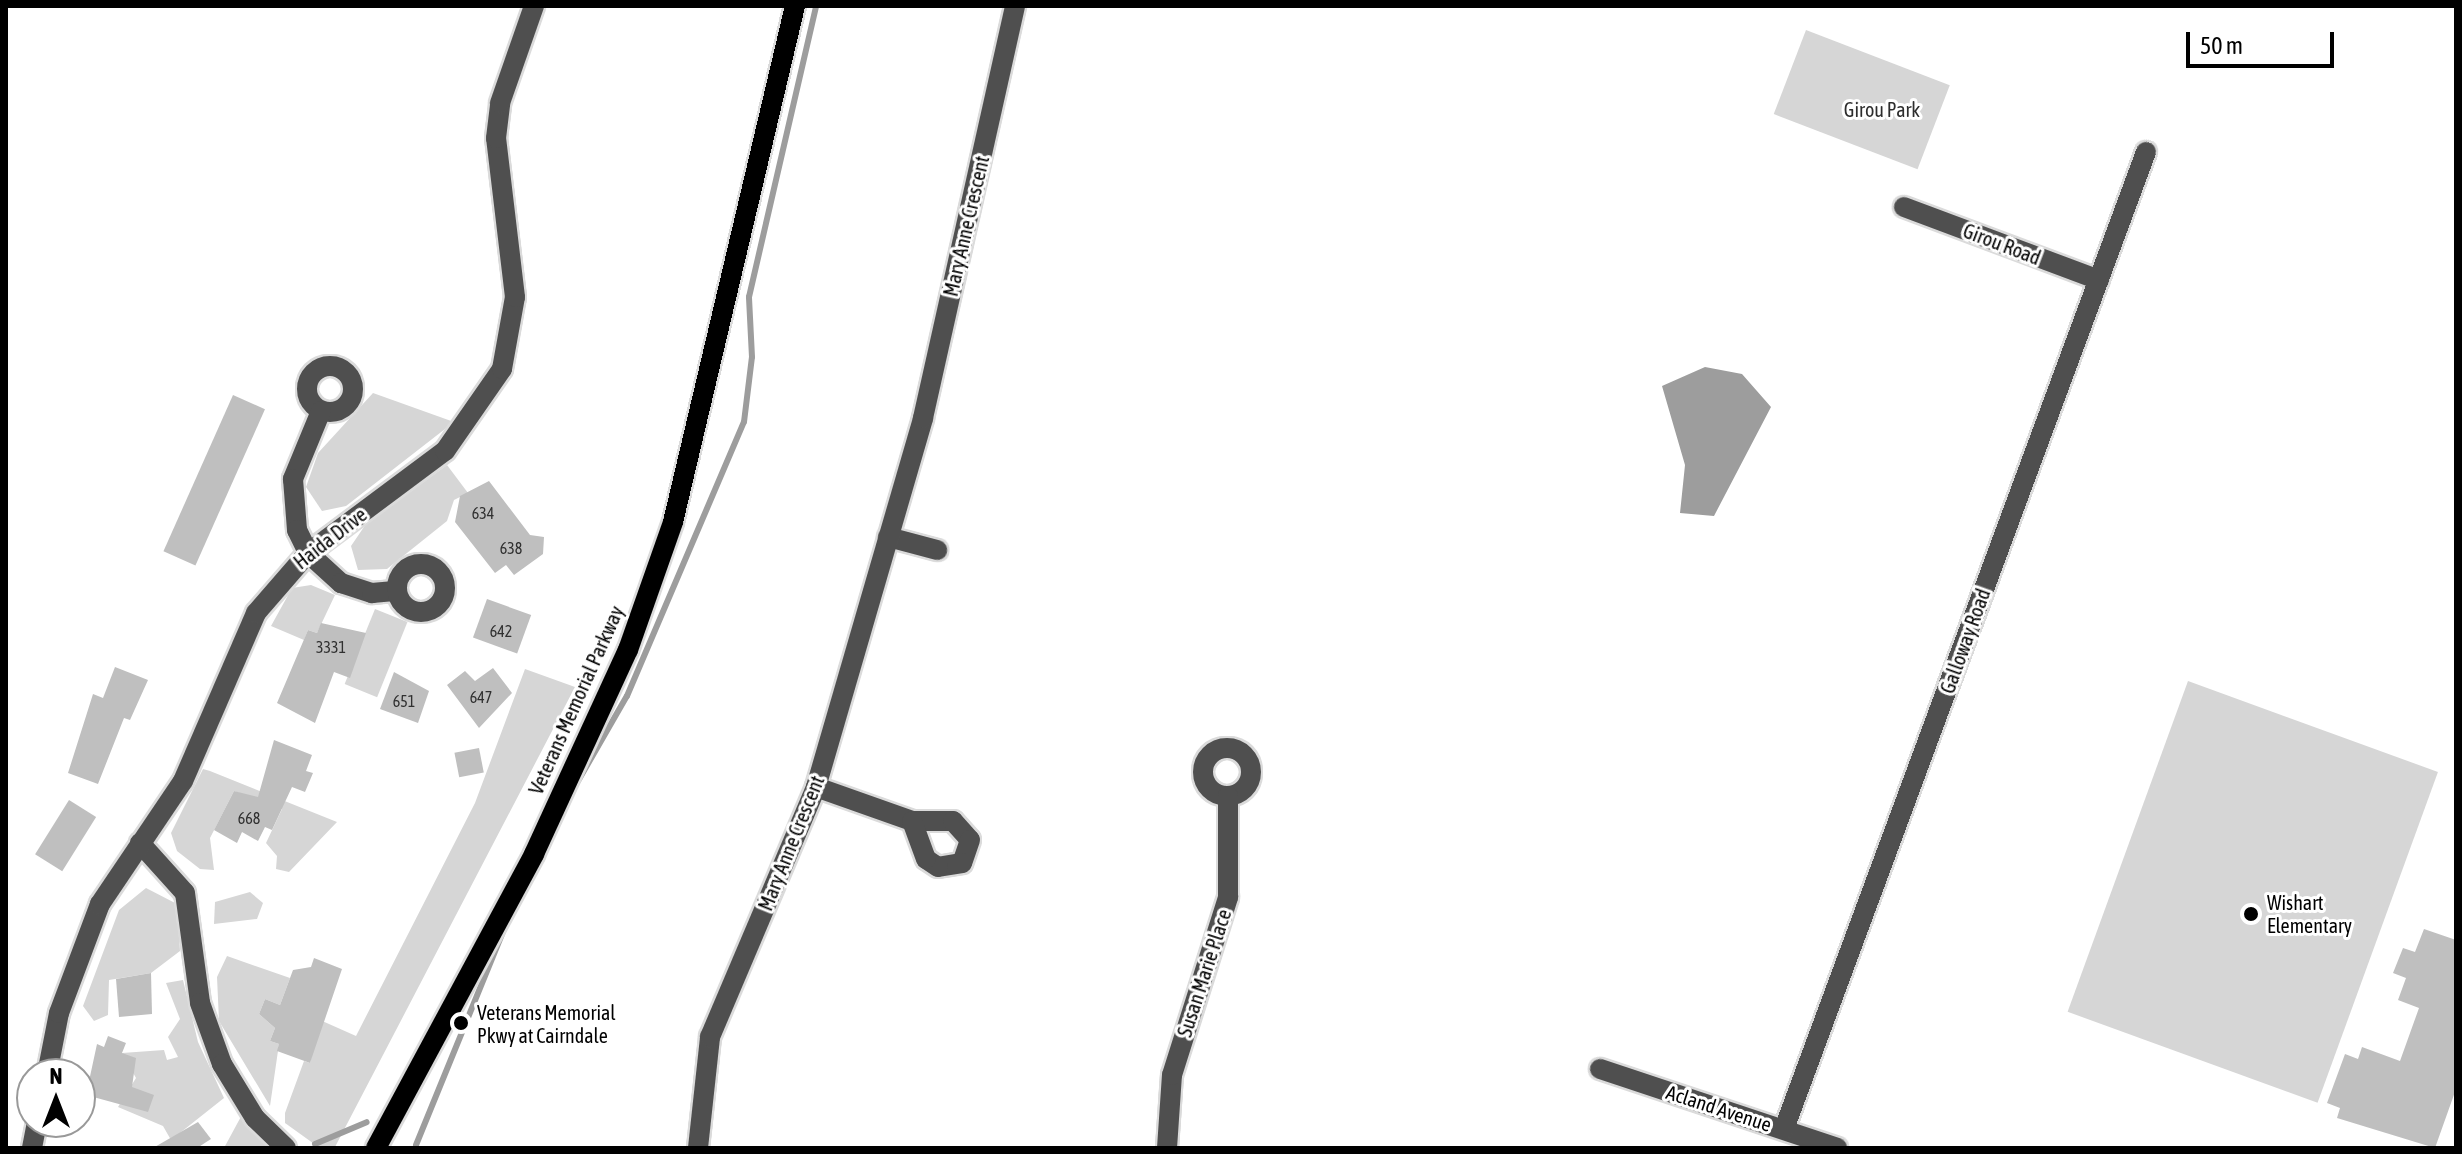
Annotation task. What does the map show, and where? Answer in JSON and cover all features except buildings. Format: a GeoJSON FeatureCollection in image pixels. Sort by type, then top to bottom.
{"type":"FeatureCollection","features":[{"type":"Feature","properties":{"kind":"main road","name":"Veterans Memorial Parkway"},"geometry":{"type":"LineString","coordinates":[[376,1148],[534,854],[628,650],[673,522],[795,6]]}},
{"type":"Feature","properties":{"kind":"street","name":"Haida Drive"},"geometry":{"type":"LineString","coordinates":[[50,1058],[59,1013],[100,904],[195,757],[256,613],[308,553],[445,451],[502,369],[515,297],[496,138],[500,103],[534,6]]}},
{"type":"Feature","properties":{"kind":"street","name":"Mary Anne Crescent"},"geometry":{"type":"LineString","coordinates":[[698,1148],[710,1037],[816,787],[923,418],[1015,6]]}},
{"type":"Feature","properties":{"kind":"street","name":"Galloway Road"},"geometry":{"type":"LineString","coordinates":[[1784,1129],[2146,152]]}},
{"type":"Feature","properties":{"kind":"street","name":"Girou Road"},"geometry":{"type":"LineString","coordinates":[[1904,207],[2099,280]]}},
{"type":"Feature","properties":{"kind":"street"},"geometry":{"type":"LineString","coordinates":[[321,411],[291,498],[308,553],[354,589],[397,591]]}},
{"type":"Feature","properties":{"kind":"street"},"geometry":{"type":"LineString","coordinates":[[888,537],[937,550]]}},
{"type":"Feature","properties":{"kind":"street"},"geometry":{"type":"LineString","coordinates":[[816,787],[912,821]]}},
{"type":"Feature","properties":{"kind":"street","name":"Susan Marie Place"},"geometry":{"type":"LineString","coordinates":[[1167,1148],[1172,1075],[1228,897],[1228,796]]}},
{"type":"Feature","properties":{"kind":"street"},"geometry":{"type":"LineString","coordinates":[[140,843],[185,893],[200,1003],[222,1064],[255,1118],[286,1148]]}},
{"type":"Feature","properties":{"kind":"street","name":"Acland Avenue"},"geometry":{"type":"LineString","coordinates":[[1600,1069],[1837,1148]]}},
{"type":"Feature","properties":{"kind":"green space","name":"Girou Park"},"geometry":{"type":"Polygon","coordinates":[[[1806,30],[1950,85],[1918,169],[1774,114],[1806,30]]]}},
{"type":"Feature","properties":{"kind":"green space"},"geometry":{"type":"Polygon","coordinates":[[[373,393],[454,422],[346,506],[322,511],[306,487],[318,453],[373,393]]]}},
{"type":"Feature","properties":{"kind":"green space"},"geometry":{"type":"Polygon","coordinates":[[[447,465],[468,493],[454,500],[447,521],[387,569],[358,570],[351,546],[366,524],[447,465]]]}},
{"type":"Feature","properties":{"kind":"green space"},"geometry":{"type":"Polygon","coordinates":[[[311,585],[335,595],[317,633],[308,630],[304,640],[271,626],[292,588],[311,585]]]}},
{"type":"Feature","properties":{"kind":"green space"},"geometry":{"type":"Polygon","coordinates":[[[375,609],[407,622],[377,697],[345,684],[375,609]]]}},
{"type":"Feature","properties":{"kind":"green space"},"geometry":{"type":"Polygon","coordinates":[[[525,669],[575,687],[335,1147],[317,1146],[285,1123],[285,1113],[304,1061],[310,1063],[320,1020],[356,1036],[475,803],[525,669]]]}},
{"type":"Feature","properties":{"kind":"green space"},"geometry":{"type":"Polygon","coordinates":[[[2188,681],[2438,772],[2318,1103],[2068,1012],[2188,681]]]}},
{"type":"Feature","properties":{"kind":"green space"},"geometry":{"type":"Polygon","coordinates":[[[203,769],[337,822],[289,872],[276,869],[277,856],[266,843],[282,809],[234,791],[210,838],[214,870],[200,869],[177,851],[171,833],[203,769]]]}},
{"type":"Feature","properties":{"kind":"green space"},"geometry":{"type":"Polygon","coordinates":[[[146,888],[177,904],[180,951],[151,973],[109,980],[108,1015],[94,1021],[83,1006],[119,910],[146,888]]]}},
{"type":"Feature","properties":{"kind":"green space"},"geometry":{"type":"Polygon","coordinates":[[[250,892],[263,903],[257,919],[214,924],[215,902],[250,892]]]}},
{"type":"Feature","properties":{"kind":"green space"},"geometry":{"type":"Polygon","coordinates":[[[227,956],[290,978],[280,1005],[265,999],[259,1014],[275,1028],[270,1041],[279,1044],[270,1106],[219,1021],[217,977],[227,956]]]}},
{"type":"Feature","properties":{"kind":"green space"},"geometry":{"type":"Polygon","coordinates":[[[183,980],[198,1042],[224,1098],[171,1140],[163,1126],[118,1107],[136,1078],[122,1053],[164,1050],[167,1060],[178,1057],[168,1037],[180,1019],[166,983],[183,980]]]}},
{"type":"Feature","properties":{"kind":"green space"},"geometry":{"type":"Polygon","coordinates":[[[244,1111],[253,1127],[270,1148],[224,1148],[244,1111]]]}},
{"type":"Feature","properties":{"kind":"shaded area"},"geometry":{"type":"Polygon","coordinates":[[[1705,367],[1742,374],[1771,407],[1714,516],[1680,513],[1685,465],[1662,386],[1705,367]]]}},
{"type":"Feature","properties":{"kind":"waterway"},"geometry":{"type":"LineString","coordinates":[[574,788],[627,696],[744,422],[752,357],[749,297],[816,6]]}},
{"type":"Feature","properties":{"kind":"waterway"},"geometry":{"type":"LineString","coordinates":[[416,1145],[505,927]]}},
{"type":"Feature","properties":{"kind":"waterway"},"geometry":{"type":"LineString","coordinates":[[315,1144],[367,1122]]}},
{"type":"Feature","properties":{"kind":"place","name":"Wishart Elementary"},"geometry":{"type":"Point","coordinates":[2251,914]}},
{"type":"Feature","properties":{"kind":"place","name":"Veterans Memorial Pkwy at Cairndale"},"geometry":{"type":"Point","coordinates":[461,1023]}}]}
